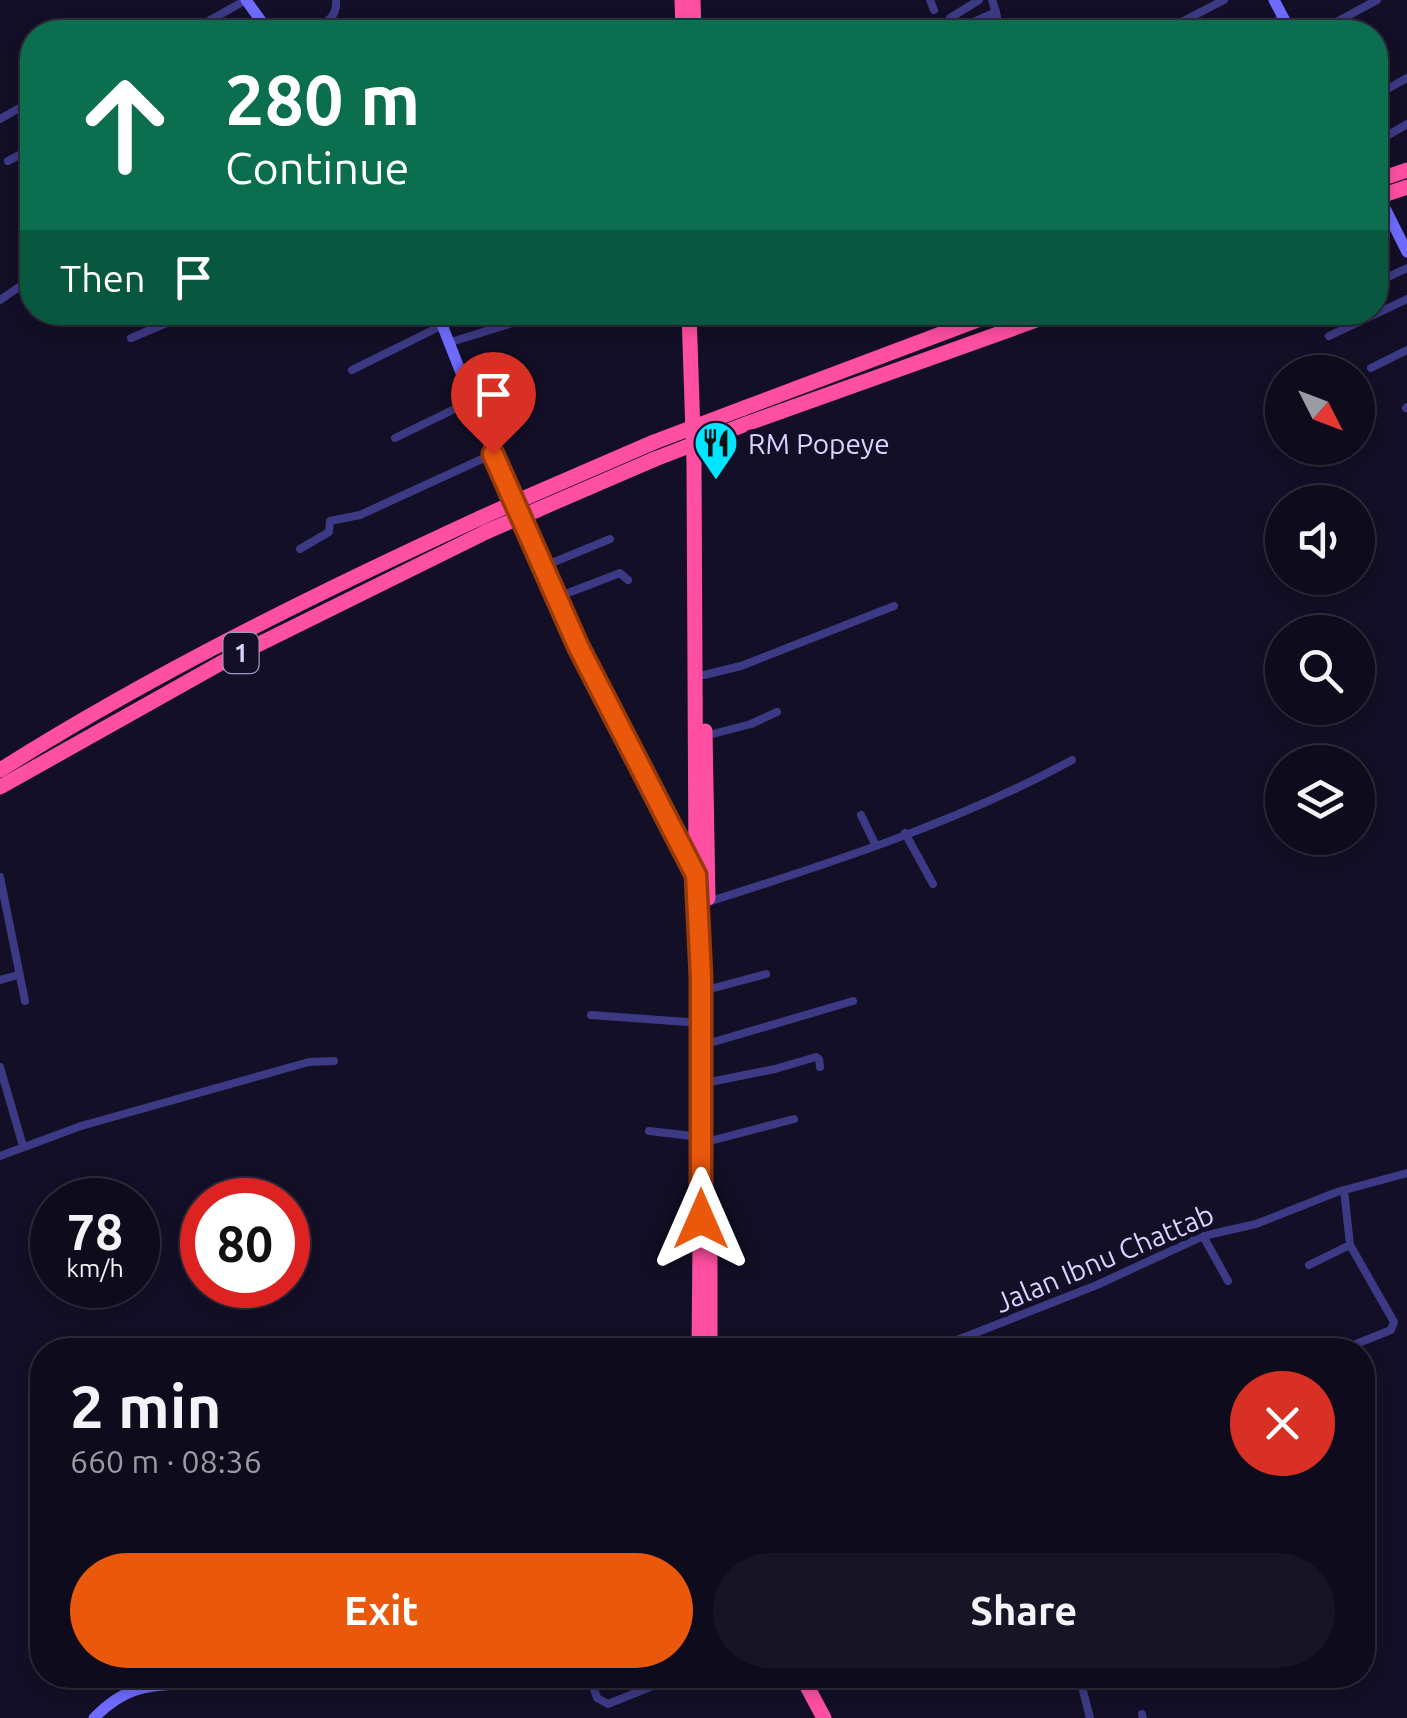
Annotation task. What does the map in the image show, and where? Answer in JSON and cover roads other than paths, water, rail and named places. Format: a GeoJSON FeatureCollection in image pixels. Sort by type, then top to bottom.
{"type":"FeatureCollection","features":[{"type":"Feature","properties":{"kind":"highway"},"geometry":{"type":"LineString","coordinates":[[1391,217],[1407,187]]}},
{"type":"Feature","properties":{"kind":"highway"},"geometry":{"type":"LineString","coordinates":[[689,325],[694,464],[689,844],[708,902],[710,989],[700,1338]]}},
{"type":"Feature","properties":{"kind":"highway"},"geometry":{"type":"LineString","coordinates":[[698,325],[705,736],[702,1023],[710,1338]]}},
{"type":"Feature","properties":{"kind":"highway","name":"1"},"geometry":{"type":"LineString","coordinates":[[0,770],[141,684],[240,632],[654,450],[967,325]]}},
{"type":"Feature","properties":{"kind":"highway","name":"1"},"geometry":{"type":"LineString","coordinates":[[745,416],[1020,325]]}},
{"type":"Feature","properties":{"kind":"highway","name":"1"},"geometry":{"type":"LineString","coordinates":[[0,787],[221,663],[484,525]]}},
{"type":"Feature","properties":{"kind":"highway"},"geometry":{"type":"LineString","coordinates":[[808,1688],[824,1718]]}},
{"type":"Feature","properties":{"kind":"highway"},"geometry":{"type":"LineString","coordinates":[[820,1688],[836,1718]]}},
{"type":"Feature","properties":{"kind":"main road"},"geometry":{"type":"LineString","coordinates":[[1274,0],[1283,18]]}},
{"type":"Feature","properties":{"kind":"main road"},"geometry":{"type":"LineString","coordinates":[[1391,217],[1407,252]]}},
{"type":"Feature","properties":{"kind":"main road"},"geometry":{"type":"LineString","coordinates":[[444,325],[493,454],[555,598],[590,671],[689,844]]}},
{"type":"Feature","properties":{"kind":"main road"},"geometry":{"type":"LineString","coordinates":[[94,1718],[139,1688]]}},
{"type":"Feature","properties":{"kind":"street"},"geometry":{"type":"LineString","coordinates":[[210,20],[246,0]]}},
{"type":"Feature","properties":{"kind":"street"},"geometry":{"type":"LineString","coordinates":[[951,20],[979,0]]}},
{"type":"Feature","properties":{"kind":"street"},"geometry":{"type":"LineString","coordinates":[[992,0],[998,20]]}},
{"type":"Feature","properties":{"kind":"street"},"geometry":{"type":"LineString","coordinates":[[1185,20],[1224,0]]}},
{"type":"Feature","properties":{"kind":"street"},"geometry":{"type":"LineString","coordinates":[[1340,20],[1378,0]]}},
{"type":"Feature","properties":{"kind":"street"},"geometry":{"type":"LineString","coordinates":[[978,20],[996,12]]}},
{"type":"Feature","properties":{"kind":"street"},"geometry":{"type":"LineString","coordinates":[[1279,20],[1283,18]]}},
{"type":"Feature","properties":{"kind":"street"},"geometry":{"type":"LineString","coordinates":[[8,161],[20,154]]}},
{"type":"Feature","properties":{"kind":"street"},"geometry":{"type":"LineString","coordinates":[[131,338],[162,325]]}},
{"type":"Feature","properties":{"kind":"street"},"geometry":{"type":"LineString","coordinates":[[352,370],[444,325]]}},
{"type":"Feature","properties":{"kind":"street"},"geometry":{"type":"LineString","coordinates":[[451,342],[506,325]]}},
{"type":"Feature","properties":{"kind":"street"},"geometry":{"type":"LineString","coordinates":[[1330,336],[1353,325]]}},
{"type":"Feature","properties":{"kind":"street"},"geometry":{"type":"LineString","coordinates":[[1375,366],[1407,350]]}},
{"type":"Feature","properties":{"kind":"street"},"geometry":{"type":"LineString","coordinates":[[395,438],[474,400]]}},
{"type":"Feature","properties":{"kind":"street"},"geometry":{"type":"LineString","coordinates":[[300,549],[329,532],[330,521],[360,515],[493,454]]}},
{"type":"Feature","properties":{"kind":"street"},"geometry":{"type":"LineString","coordinates":[[542,567],[610,539]]}},
{"type":"Feature","properties":{"kind":"street"},"geometry":{"type":"LineString","coordinates":[[555,598],[620,573],[628,580]]}},
{"type":"Feature","properties":{"kind":"street"},"geometry":{"type":"LineString","coordinates":[[704,675],[741,666],[894,606]]}},
{"type":"Feature","properties":{"kind":"street"},"geometry":{"type":"LineString","coordinates":[[705,736],[751,724],[777,712]]}},
{"type":"Feature","properties":{"kind":"street"},"geometry":{"type":"LineString","coordinates":[[708,902],[905,833],[1012,790],[1072,760]]}},
{"type":"Feature","properties":{"kind":"street"},"geometry":{"type":"LineString","coordinates":[[861,815],[875,844]]}},
{"type":"Feature","properties":{"kind":"street"},"geometry":{"type":"LineString","coordinates":[[905,833],[933,884]]}},
{"type":"Feature","properties":{"kind":"street"},"geometry":{"type":"LineString","coordinates":[[0,877],[3,913],[25,1001]]}},
{"type":"Feature","properties":{"kind":"street"},"geometry":{"type":"LineString","coordinates":[[710,989],[766,974]]}},
{"type":"Feature","properties":{"kind":"street"},"geometry":{"type":"LineString","coordinates":[[0,980],[18,975]]}},
{"type":"Feature","properties":{"kind":"street"},"geometry":{"type":"LineString","coordinates":[[710,1043],[853,1001]]}},
{"type":"Feature","properties":{"kind":"street"},"geometry":{"type":"LineString","coordinates":[[590,1015],[702,1023]]}},
{"type":"Feature","properties":{"kind":"street"},"geometry":{"type":"LineString","coordinates":[[710,1082],[816,1056],[820,1067]]}},
{"type":"Feature","properties":{"kind":"street"},"geometry":{"type":"LineString","coordinates":[[0,1156],[250,1077],[309,1062],[334,1061]]}},
{"type":"Feature","properties":{"kind":"street"},"geometry":{"type":"LineString","coordinates":[[0,1066],[23,1146]]}},
{"type":"Feature","properties":{"kind":"street"},"geometry":{"type":"LineString","coordinates":[[649,1130],[705,1139],[794,1119]]}},
{"type":"Feature","properties":{"kind":"street","name":"Jalan Ibnu Chattab"},"geometry":{"type":"LineString","coordinates":[[963,1338],[1098,1285],[1203,1236],[1256,1224],[1344,1190],[1407,1173]]}},
{"type":"Feature","properties":{"kind":"street"},"geometry":{"type":"LineString","coordinates":[[1344,1190],[1350,1246],[1394,1322],[1391,1330],[1371,1338]]}},
{"type":"Feature","properties":{"kind":"street"},"geometry":{"type":"LineString","coordinates":[[1211,1250],[1218,1232]]}},
{"type":"Feature","properties":{"kind":"street"},"geometry":{"type":"LineString","coordinates":[[1203,1236],[1228,1281]]}},
{"type":"Feature","properties":{"kind":"street"},"geometry":{"type":"LineString","coordinates":[[1309,1265],[1350,1246]]}},
{"type":"Feature","properties":{"kind":"street"},"geometry":{"type":"LineString","coordinates":[[125,1688],[128,1692]]}},
{"type":"Feature","properties":{"kind":"street"},"geometry":{"type":"LineString","coordinates":[[593,1688],[597,1698],[608,1704],[648,1688]]}},
{"type":"Feature","properties":{"kind":"street"},"geometry":{"type":"LineString","coordinates":[[1082,1688],[1090,1718]]}},
{"type":"Feature","properties":{"kind":"place","name":"RM Popeye"},"geometry":{"type":"Point","coordinates":[716,481]}}]}
